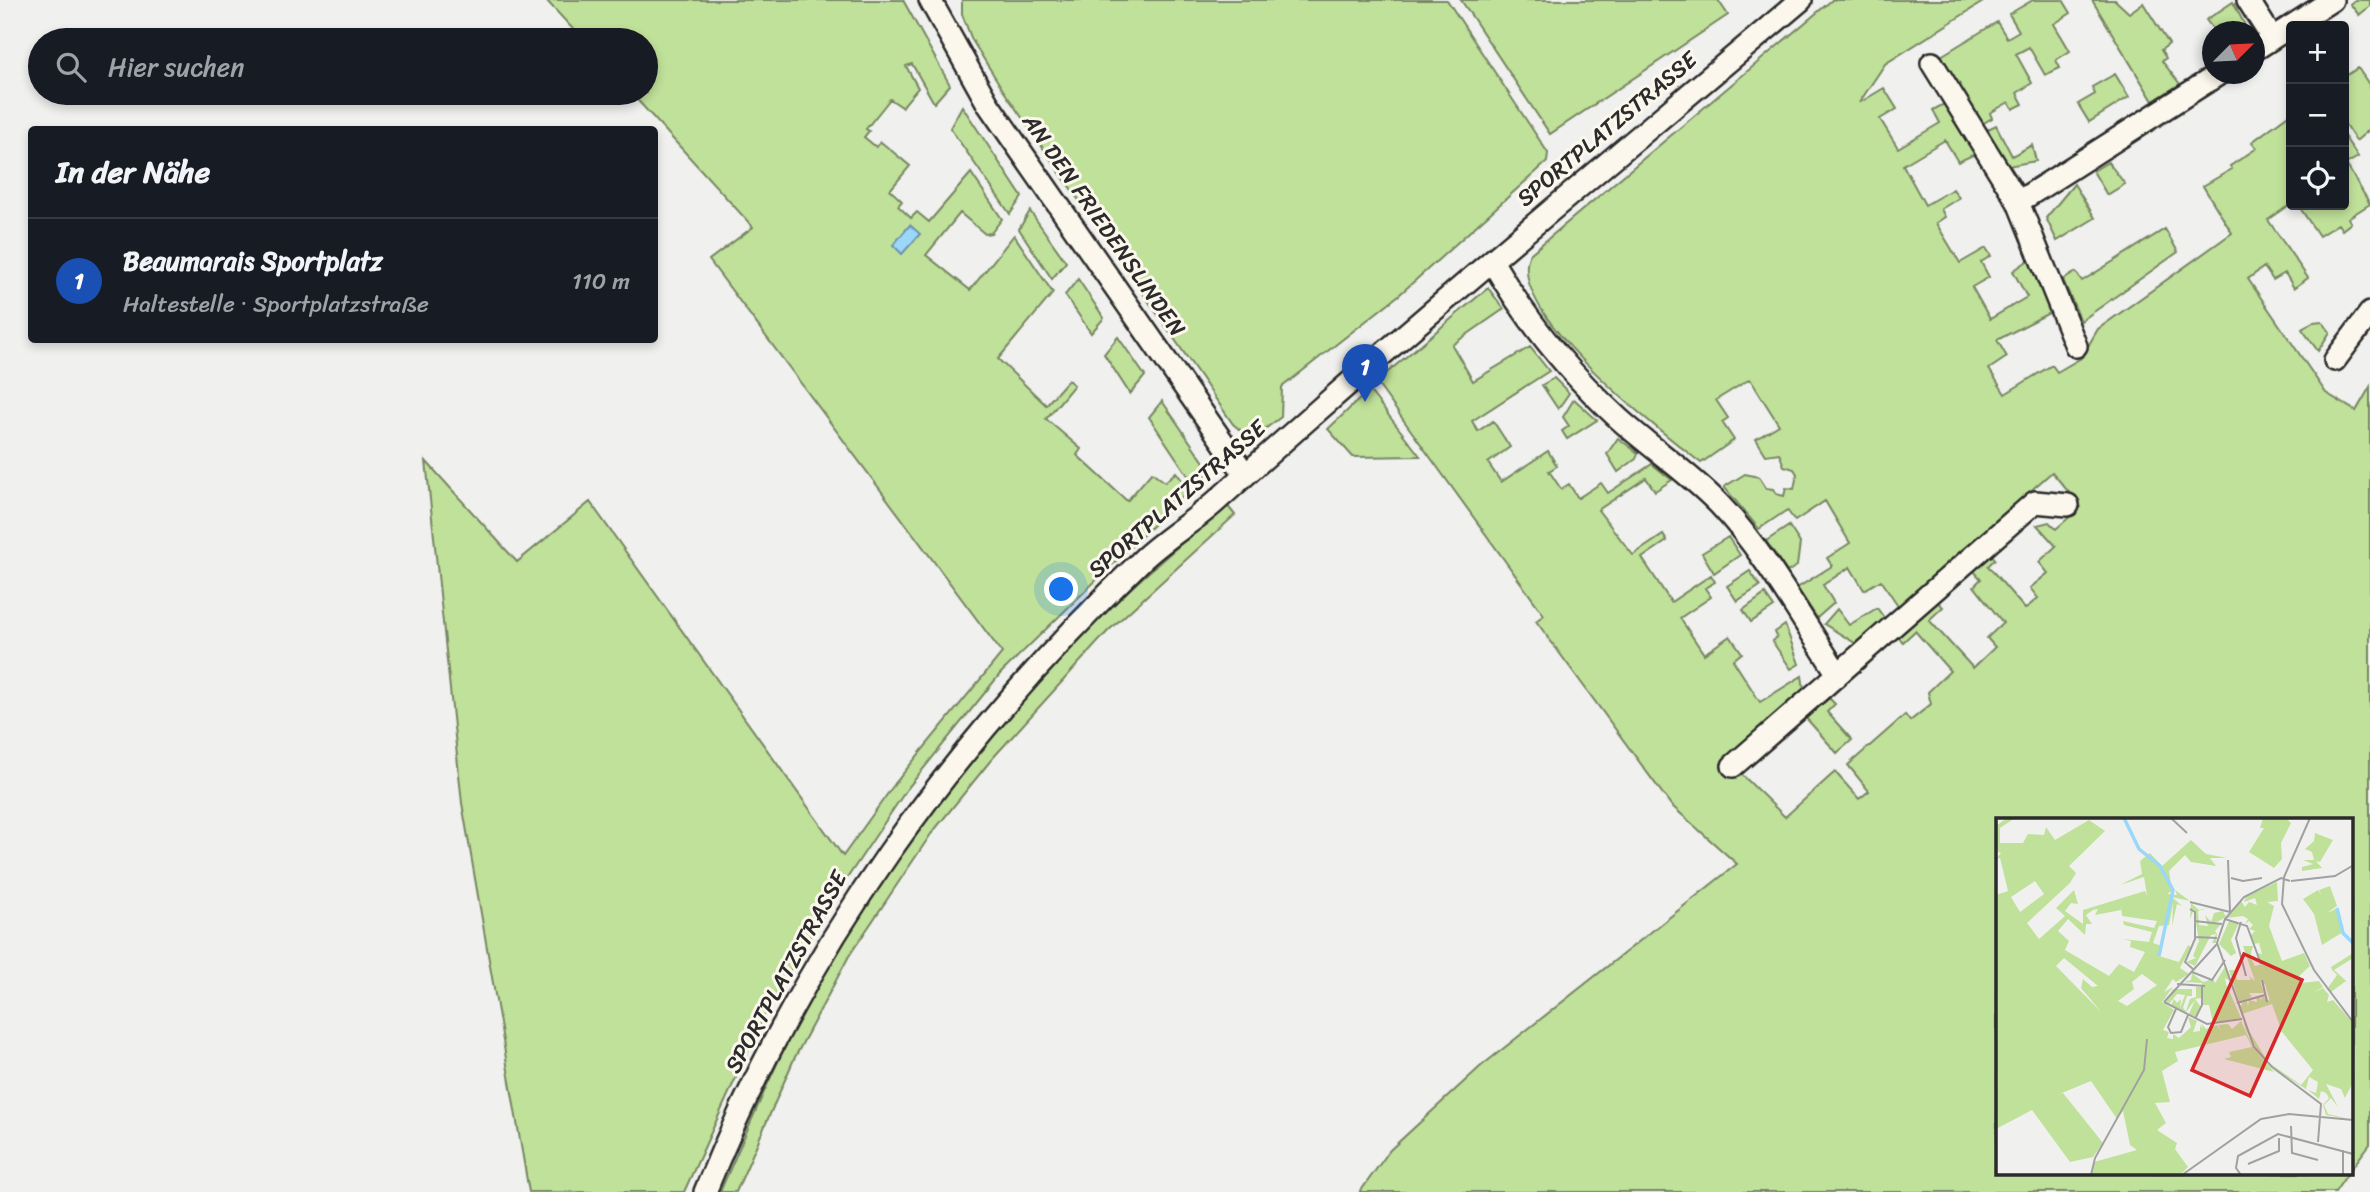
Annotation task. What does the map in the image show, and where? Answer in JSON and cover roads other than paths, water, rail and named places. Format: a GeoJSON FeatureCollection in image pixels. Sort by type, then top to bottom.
{"type":"FeatureCollection","features":[{"type":"Feature","properties":{"kind":"street","name":"AN DEN FRIEDENSLINDEN"},"geometry":{"type":"LineString","coordinates":[[930,0],[988,104],[1245,474]]}},
{"type":"Feature","properties":{"kind":"street","name":"SPORTPLATZSTRASSE"},"geometry":{"type":"LineString","coordinates":[[705,1192],[737,1115],[811,972],[870,877],[924,802],[1006,701],[1062,640],[1146,556],[1801,0]]}},
{"type":"Feature","properties":{"kind":"street"},"geometry":{"type":"LineString","coordinates":[[2248,0],[2255,21]]}},
{"type":"Feature","properties":{"kind":"street"},"geometry":{"type":"LineString","coordinates":[[2265,43],[2332,0]]}},
{"type":"Feature","properties":{"kind":"street"},"geometry":{"type":"LineString","coordinates":[[1932,63],[2018,202],[2076,346]]}},
{"type":"Feature","properties":{"kind":"street"},"geometry":{"type":"LineString","coordinates":[[2018,202],[2203,84]]}},
{"type":"Feature","properties":{"kind":"street"},"geometry":{"type":"LineString","coordinates":[[1492,261],[1514,300],[1570,372],[1720,505],[1746,537],[1838,674]]}},
{"type":"Feature","properties":{"kind":"street"},"geometry":{"type":"LineString","coordinates":[[2335,360],[2370,313]]}},
{"type":"Feature","properties":{"kind":"street"},"geometry":{"type":"LineString","coordinates":[[1733,766],[2035,502],[2068,505]]}},
{"type":"Feature","properties":{"kind":"water"},"geometry":{"type":"Polygon","coordinates":[[[910,225],[920,234],[902,254],[893,245],[910,225]]]}},
{"type":"Feature","properties":{"kind":"place","name":"Beaumarais Sportplatz"},"geometry":{"type":"Point","coordinates":[1365,402]}}]}
